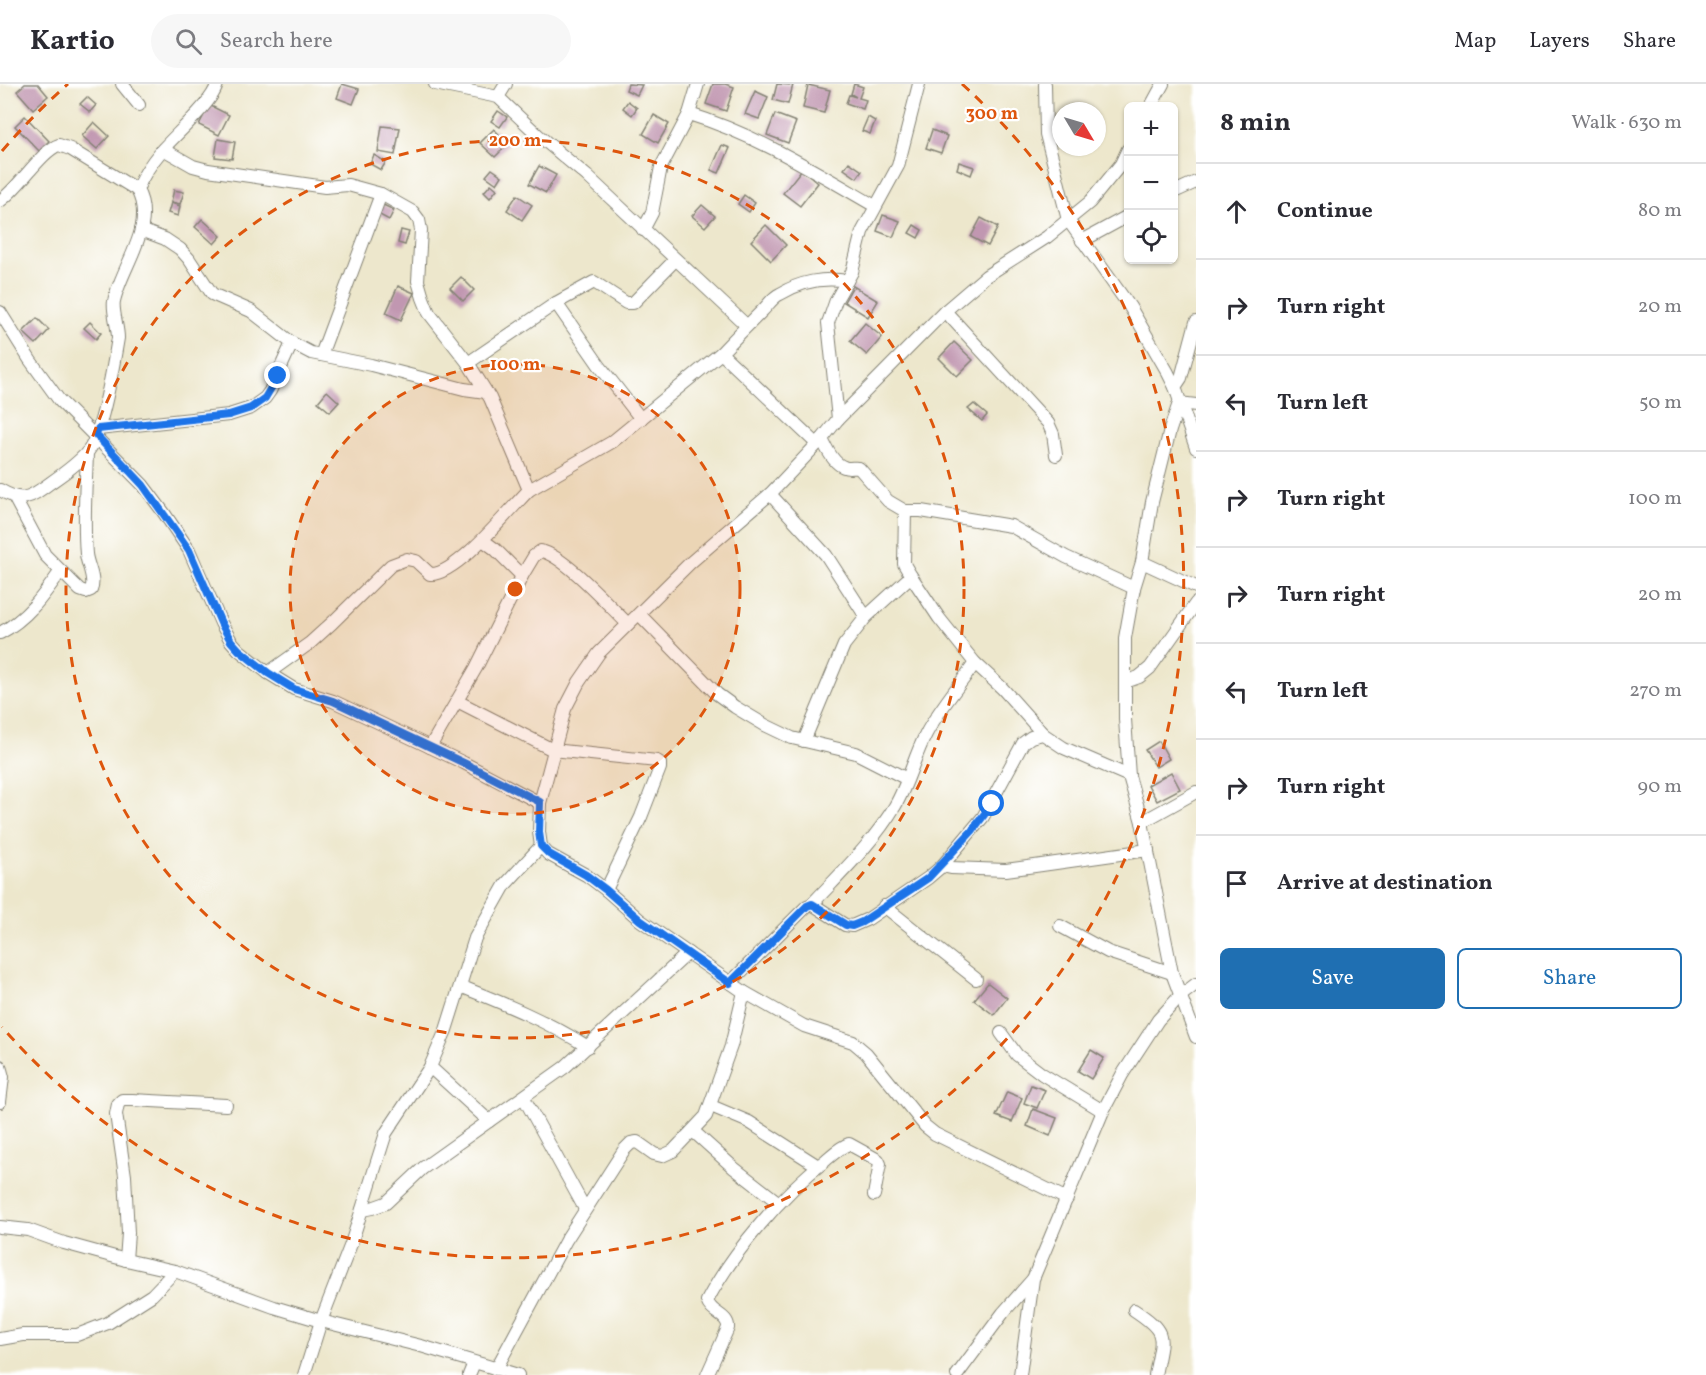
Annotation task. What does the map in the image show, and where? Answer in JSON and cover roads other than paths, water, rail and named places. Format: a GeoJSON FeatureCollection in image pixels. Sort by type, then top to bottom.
{"type":"FeatureCollection","features":[{"type":"Feature","properties":{"kind":"street"},"geometry":{"type":"LineString","coordinates":[[122,84],[140,105]]}},
{"type":"Feature","properties":{"kind":"street"},"geometry":{"type":"LineString","coordinates":[[137,190],[145,172],[207,101],[217,88],[217,84]]}},
{"type":"Feature","properties":{"kind":"street"},"geometry":{"type":"LineString","coordinates":[[435,84],[498,97],[538,135],[587,176],[746,325]]}},
{"type":"Feature","properties":{"kind":"street"},"geometry":{"type":"LineString","coordinates":[[498,97],[506,84]]}},
{"type":"Feature","properties":{"kind":"street"},"geometry":{"type":"LineString","coordinates":[[643,230],[652,213],[661,167],[689,114],[698,84]]}},
{"type":"Feature","properties":{"kind":"street"},"geometry":{"type":"LineString","coordinates":[[838,419],[828,323],[836,300],[854,265],[862,232],[898,166],[919,84]]}},
{"type":"Feature","properties":{"kind":"street"},"geometry":{"type":"LineString","coordinates":[[1045,84],[1046,134],[1068,220],[1130,307],[1175,387],[1196,448]]}},
{"type":"Feature","properties":{"kind":"street"},"geometry":{"type":"LineString","coordinates":[[1153,102],[1163,84]]}},
{"type":"Feature","properties":{"kind":"street"},"geometry":{"type":"LineString","coordinates":[[689,114],[740,134],[821,175],[875,206]]}},
{"type":"Feature","properties":{"kind":"street"},"geometry":{"type":"LineString","coordinates":[[0,201],[15,189],[46,153],[59,145],[70,149],[137,190],[143,201],[141,230],[113,305],[118,324],[118,338],[97,432],[87,453],[84,529],[87,561],[93,587],[86,592],[80,590],[60,572],[45,555],[15,499],[0,490]]}},
{"type":"Feature","properties":{"kind":"street"},"geometry":{"type":"LineString","coordinates":[[163,149],[193,166],[208,170],[325,187],[348,185],[381,195],[413,212],[422,230],[418,281],[429,313],[468,363],[486,392],[529,490]]}},
{"type":"Feature","properties":{"kind":"street"},"geometry":{"type":"LineString","coordinates":[[1067,1199],[935,1134],[925,1126],[874,1062],[853,1042],[804,1026],[744,992],[640,920],[606,890],[566,862],[549,854],[541,846],[540,802],[565,709],[579,682],[599,653],[690,563],[770,494],[820,442],[838,419],[945,311],[986,276],[1047,237],[1090,202],[1106,185],[1125,156]]}},
{"type":"Feature","properties":{"kind":"street"},"geometry":{"type":"LineString","coordinates":[[1178,190],[1196,182]]}},
{"type":"Feature","properties":{"kind":"street"},"geometry":{"type":"LineString","coordinates":[[321,355],[381,195]]}},
{"type":"Feature","properties":{"kind":"street"},"geometry":{"type":"LineString","coordinates":[[1082,241],[1124,218]]}},
{"type":"Feature","properties":{"kind":"street"},"geometry":{"type":"LineString","coordinates":[[141,230],[165,239],[180,249],[212,294],[251,311],[292,343],[311,353],[486,392]]}},
{"type":"Feature","properties":{"kind":"street"},"geometry":{"type":"LineString","coordinates":[[468,363],[556,303],[594,282],[626,303],[633,303],[675,260]]}},
{"type":"Feature","properties":{"kind":"street"},"geometry":{"type":"LineString","coordinates":[[268,673],[310,643],[391,565],[407,559],[416,561],[430,574],[440,574],[484,541],[529,490],[612,442],[721,353],[746,325],[780,294],[824,279],[847,281]]}},
{"type":"Feature","properties":{"kind":"street"},"geometry":{"type":"LineString","coordinates":[[556,303],[599,365],[641,419]]}},
{"type":"Feature","properties":{"kind":"street"},"geometry":{"type":"LineString","coordinates":[[945,311],[1048,423],[1053,434],[1056,455]]}},
{"type":"Feature","properties":{"kind":"street"},"geometry":{"type":"LineString","coordinates":[[0,312],[30,360],[59,400],[97,432],[143,485],[189,550],[231,641],[268,673],[294,689],[333,701],[540,802]]}},
{"type":"Feature","properties":{"kind":"street"},"geometry":{"type":"LineString","coordinates":[[1175,387],[1181,378],[1196,322]]}},
{"type":"Feature","properties":{"kind":"street"},"geometry":{"type":"LineString","coordinates":[[97,432],[229,415],[251,408],[265,398],[270,391],[292,343]]}},
{"type":"Feature","properties":{"kind":"street"},"geometry":{"type":"LineString","coordinates":[[721,353],[820,442],[841,466],[863,470],[888,501],[905,511],[921,511],[1011,526],[1066,557],[1134,588]]}},
{"type":"Feature","properties":{"kind":"street"},"geometry":{"type":"LineString","coordinates":[[1179,403],[1196,405]]}},
{"type":"Feature","properties":{"kind":"street"},"geometry":{"type":"LineString","coordinates":[[1179,403],[1152,502],[1142,562],[1134,588],[1125,638],[1125,682],[1129,776],[1142,822],[1172,973],[1179,997],[1196,1037]]}},
{"type":"Feature","properties":{"kind":"street"},"geometry":{"type":"LineString","coordinates":[[15,499],[30,496],[41,489],[87,453]]}},
{"type":"Feature","properties":{"kind":"street"},"geometry":{"type":"LineString","coordinates":[[770,494],[826,555],[866,618]]}},
{"type":"Feature","properties":{"kind":"street"},"geometry":{"type":"LineString","coordinates":[[905,511],[904,564],[939,618],[975,663],[1002,688],[1043,734],[1064,748],[1129,776]]}},
{"type":"Feature","properties":{"kind":"street"},"geometry":{"type":"LineString","coordinates":[[484,541],[522,576]]}},
{"type":"Feature","properties":{"kind":"street"},"geometry":{"type":"LineString","coordinates":[[430,747],[503,616],[522,576],[534,556],[541,551],[580,578],[628,624]]}},
{"type":"Feature","properties":{"kind":"street"},"geometry":{"type":"LineString","coordinates":[[1142,562],[1196,587]]}},
{"type":"Feature","properties":{"kind":"street"},"geometry":{"type":"LineString","coordinates":[[0,633],[24,618],[60,572]]}},
{"type":"Feature","properties":{"kind":"street"},"geometry":{"type":"LineString","coordinates":[[804,741],[844,645],[866,618],[910,576]]}},
{"type":"Feature","properties":{"kind":"street"},"geometry":{"type":"LineString","coordinates":[[1125,682],[1139,677],[1150,668],[1196,603]]}},
{"type":"Feature","properties":{"kind":"street"},"geometry":{"type":"LineString","coordinates":[[639,614],[726,700],[765,725],[804,741],[843,748],[907,779]]}},
{"type":"Feature","properties":{"kind":"street"},"geometry":{"type":"LineString","coordinates":[[730,983],[793,917],[812,904],[879,829],[896,805],[935,718],[975,663]]}},
{"type":"Feature","properties":{"kind":"street"},"geometry":{"type":"LineString","coordinates":[[457,700],[553,750],[660,763],[642,817],[606,890]]}},
{"type":"Feature","properties":{"kind":"street"},"geometry":{"type":"LineString","coordinates":[[812,904],[846,925],[852,926],[868,919],[928,878],[942,866],[992,804],[1023,743],[1030,737],[1043,734]]}},
{"type":"Feature","properties":{"kind":"street"},"geometry":{"type":"LineString","coordinates":[[1142,822],[1196,792]]}},
{"type":"Feature","properties":{"kind":"street"},"geometry":{"type":"LineString","coordinates":[[304,1375],[321,1321],[362,1210],[386,1133],[430,1067],[447,1030],[475,938],[505,885],[541,846]]}},
{"type":"Feature","properties":{"kind":"street"},"geometry":{"type":"LineString","coordinates":[[942,866],[1006,870],[1148,850]]}},
{"type":"Feature","properties":{"kind":"street"},"geometry":{"type":"LineString","coordinates":[[884,906],[976,979]]}},
{"type":"Feature","properties":{"kind":"street"},"geometry":{"type":"LineString","coordinates":[[1060,926],[1108,952],[1172,973]]}},
{"type":"Feature","properties":{"kind":"street"},"geometry":{"type":"LineString","coordinates":[[362,1210],[386,1203],[423,1168],[524,1098],[588,1047],[688,953]]}},
{"type":"Feature","properties":{"kind":"street"},"geometry":{"type":"LineString","coordinates":[[1020,1375],[1033,1279],[1103,1111],[1122,1075],[1158,1020],[1179,997],[1196,984]]}},
{"type":"Feature","properties":{"kind":"street"},"geometry":{"type":"LineString","coordinates":[[460,986],[528,1013],[559,1028],[588,1047]]}},
{"type":"Feature","properties":{"kind":"street"},"geometry":{"type":"LineString","coordinates":[[495,1369],[566,1240],[605,1177],[631,1143],[641,1144],[654,1154],[662,1156],[673,1151],[706,1116],[731,1046],[744,992]]}},
{"type":"Feature","properties":{"kind":"street"},"geometry":{"type":"LineString","coordinates":[[1001,1032],[1017,1055],[1042,1074],[1103,1111]]}},
{"type":"Feature","properties":{"kind":"street"},"geometry":{"type":"LineString","coordinates":[[0,1066],[3,1077],[0,1102]]}},
{"type":"Feature","properties":{"kind":"street"},"geometry":{"type":"LineString","coordinates":[[430,1067],[489,1121]]}},
{"type":"Feature","properties":{"kind":"street"},"geometry":{"type":"LineString","coordinates":[[524,1098],[585,1209]]}},
{"type":"Feature","properties":{"kind":"street"},"geometry":{"type":"LineString","coordinates":[[126,1260],[127,1221],[116,1114],[118,1104],[122,1100],[132,1100],[226,1105]]}},
{"type":"Feature","properties":{"kind":"street"},"geometry":{"type":"LineString","coordinates":[[711,1106],[749,1122],[818,1166]]}},
{"type":"Feature","properties":{"kind":"street"},"geometry":{"type":"LineString","coordinates":[[693,1131],[778,1203]]}},
{"type":"Feature","properties":{"kind":"street"},"geometry":{"type":"LineString","coordinates":[[707,1375],[729,1323],[727,1319],[707,1305],[707,1301],[721,1276],[778,1203],[818,1166],[844,1146],[854,1146],[878,1160],[880,1164],[874,1195]]}},
{"type":"Feature","properties":{"kind":"street"},"geometry":{"type":"LineString","coordinates":[[0,1227],[28,1230],[64,1243],[176,1271],[274,1307],[421,1346],[518,1375]]}},
{"type":"Feature","properties":{"kind":"street"},"geometry":{"type":"LineString","coordinates":[[0,1339],[23,1335],[77,1335],[88,1331],[108,1323],[152,1295],[176,1271]]}},
{"type":"Feature","properties":{"kind":"street"},"geometry":{"type":"LineString","coordinates":[[957,1375],[1003,1313],[1033,1279]]}},
{"type":"Feature","properties":{"kind":"street"},"geometry":{"type":"LineString","coordinates":[[1134,1310],[1156,1325],[1160,1333],[1155,1375]]}},
{"type":"Feature","properties":{"kind":"street"},"geometry":{"type":"LineString","coordinates":[[469,1375],[474,1363]]}}]}
